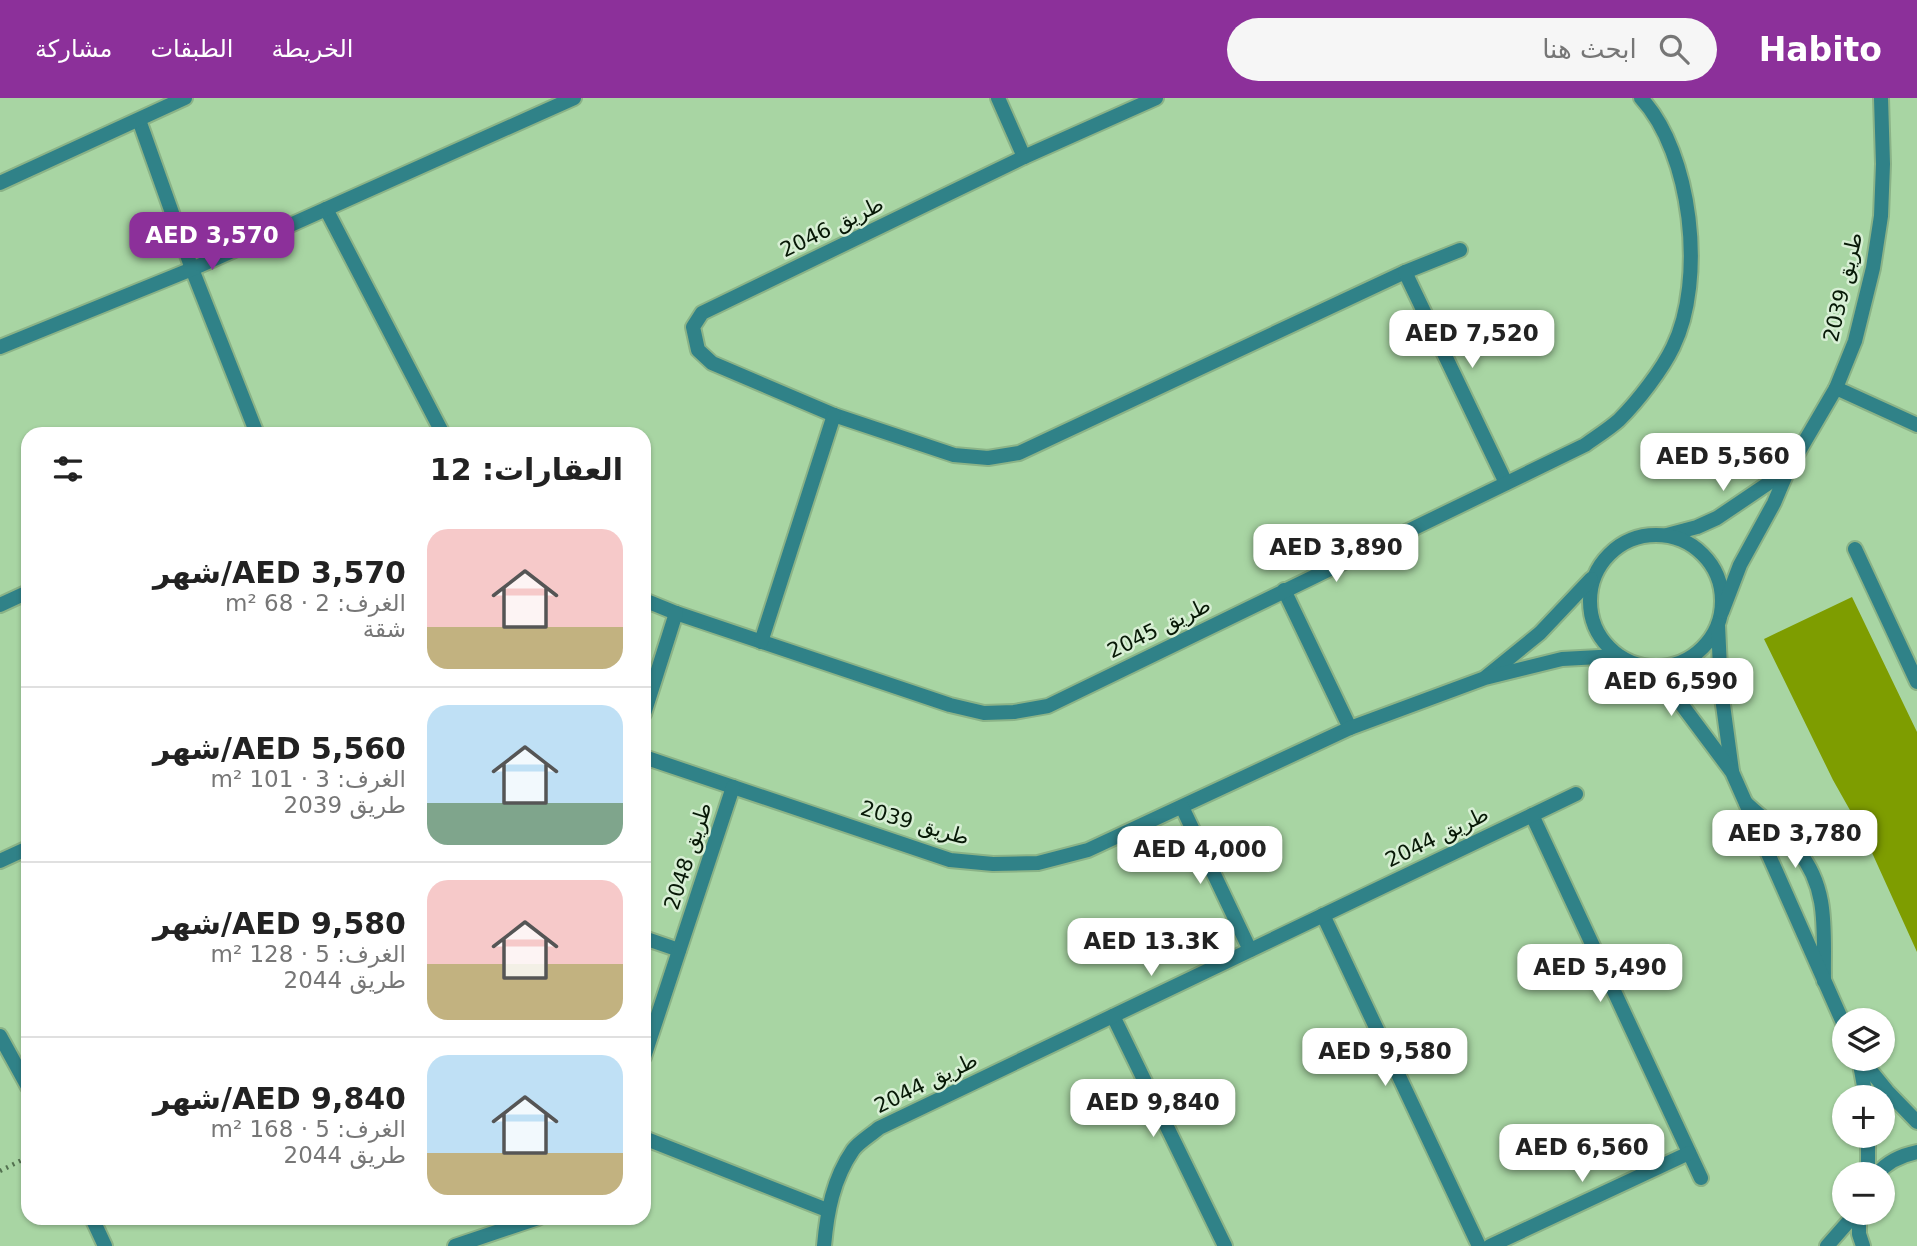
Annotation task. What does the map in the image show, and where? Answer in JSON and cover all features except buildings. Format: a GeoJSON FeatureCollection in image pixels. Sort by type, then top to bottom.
{"type":"FeatureCollection","features":[{"type":"Feature","properties":{"kind":"street"},"geometry":{"type":"LineString","coordinates":[[0,183],[185,98]]}},
{"type":"Feature","properties":{"kind":"street"},"geometry":{"type":"LineString","coordinates":[[0,347],[192,269],[574,98]]}},
{"type":"Feature","properties":{"kind":"street"},"geometry":{"type":"LineString","coordinates":[[998,98],[1024,157]]}},
{"type":"Feature","properties":{"kind":"street","name":"طريق 2046"},"geometry":{"type":"LineString","coordinates":[[1156,98],[1024,157],[702,313],[692,327],[698,349],[712,363],[834,415],[954,455],[988,458],[1019,453],[1405,272],[1460,250]]}},
{"type":"Feature","properties":{"kind":"street","name":"طريق 2045"},"geometry":{"type":"LineString","coordinates":[[651,603],[950,705],[984,713],[1014,712],[1048,706],[1585,445],[1618,421],[1648,385],[1673,347],[1685,313],[1690,267],[1689,222],[1684,183],[1667,137],[1641,98]]}},
{"type":"Feature","properties":{"kind":"street","name":"طريق 2039"},"geometry":{"type":"LineString","coordinates":[[1720,618],[1740,565],[1774,503],[1788,470],[1836,388],[1854,341],[1873,268],[1881,216],[1881,98]]}},
{"type":"Feature","properties":{"kind":"street"},"geometry":{"type":"LineString","coordinates":[[139,120],[192,269],[254,427]]}},
{"type":"Feature","properties":{"kind":"street"},"geometry":{"type":"LineString","coordinates":[[326,209],[439,427]]}},
{"type":"Feature","properties":{"kind":"street"},"geometry":{"type":"LineString","coordinates":[[1405,272],[1506,483]]}},
{"type":"Feature","properties":{"kind":"street"},"geometry":{"type":"LineString","coordinates":[[1836,388],[1917,425]]}},
{"type":"Feature","properties":{"kind":"street"},"geometry":{"type":"LineString","coordinates":[[761,642],[834,415]]}},
{"type":"Feature","properties":{"kind":"street","name":"طريق 2039"},"geometry":{"type":"LineString","coordinates":[[1666,536],[1717,518],[1788,470]]}},
{"type":"Feature","properties":{"kind":"street"},"geometry":{"type":"LineString","coordinates":[[1732,772],[1721,690],[1722,589],[1716,571],[1705,556],[1690,544],[1666,536],[1635,538],[1618,547],[1605,560],[1595,576],[1590,594],[1591,613],[1597,631],[1618,656],[1653,677],[1673,693],[1732,772],[1836,1008]]}},
{"type":"Feature","properties":{"kind":"street"},"geometry":{"type":"LineString","coordinates":[[1854,549],[1917,682]]}},
{"type":"Feature","properties":{"kind":"street","name":"طريق 2039"},"geometry":{"type":"LineString","coordinates":[[1485,678],[1540,633],[1595,576]]}},
{"type":"Feature","properties":{"kind":"street"},"geometry":{"type":"LineString","coordinates":[[1284,590],[1350,728]]}},
{"type":"Feature","properties":{"kind":"street"},"geometry":{"type":"LineString","coordinates":[[0,605],[21,595]]}},
{"type":"Feature","properties":{"kind":"street"},"geometry":{"type":"LineString","coordinates":[[651,693],[677,613]]}},
{"type":"Feature","properties":{"kind":"street"},"geometry":{"type":"LineString","coordinates":[[1618,656],[1656,667],[1674,664],[1690,658],[1704,647],[1720,618]]}},
{"type":"Feature","properties":{"kind":"street","name":"طريق 2039"},"geometry":{"type":"LineString","coordinates":[[651,759],[950,860],[993,864],[1038,863],[1087,850],[1350,728],[1485,678],[1562,659],[1618,656]]}},
{"type":"Feature","properties":{"kind":"street","name":"طريق 2048"},"geometry":{"type":"LineString","coordinates":[[651,1036],[733,787]]}},
{"type":"Feature","properties":{"kind":"street","name":"طريق 2044"},"geometry":{"type":"LineString","coordinates":[[824,1246],[827,1210],[838,1179],[854,1149],[879,1128],[1576,794]]}},
{"type":"Feature","properties":{"kind":"street"},"geometry":{"type":"LineString","coordinates":[[1746,803],[1800,853],[1814,877],[1824,915],[1825,982]]}},
{"type":"Feature","properties":{"kind":"street"},"geometry":{"type":"LineString","coordinates":[[1182,807],[1250,950]]}},
{"type":"Feature","properties":{"kind":"street"},"geometry":{"type":"LineString","coordinates":[[1532,815],[1701,1178]]}},
{"type":"Feature","properties":{"kind":"street"},"geometry":{"type":"LineString","coordinates":[[0,861],[21,851]]}},
{"type":"Feature","properties":{"kind":"street"},"geometry":{"type":"LineString","coordinates":[[1323,915],[1479,1246]]}},
{"type":"Feature","properties":{"kind":"street"},"geometry":{"type":"LineString","coordinates":[[651,940],[680,950]]}},
{"type":"Feature","properties":{"kind":"street"},"geometry":{"type":"LineString","coordinates":[[1113,1016],[1225,1246]]}},
{"type":"Feature","properties":{"kind":"street"},"geometry":{"type":"LineString","coordinates":[[0,1036],[21,1074]]}},
{"type":"Feature","properties":{"kind":"street"},"geometry":{"type":"LineString","coordinates":[[1870,1071],[1917,1122]]}},
{"type":"Feature","properties":{"kind":"street"},"geometry":{"type":"LineString","coordinates":[[651,1141],[827,1210]]}},
{"type":"Feature","properties":{"kind":"street"},"geometry":{"type":"LineString","coordinates":[[1892,1162],[1917,1152]]}},
{"type":"Feature","properties":{"kind":"street"},"geometry":{"type":"LineString","coordinates":[[1490,1246],[1689,1153]]}},
{"type":"Feature","properties":{"kind":"street"},"geometry":{"type":"LineString","coordinates":[[95,1225],[105,1246]]}},
{"type":"Feature","properties":{"kind":"street"},"geometry":{"type":"LineString","coordinates":[[454,1246],[517,1225]]}},
{"type":"Feature","properties":{"kind":"street"},"geometry":{"type":"LineString","coordinates":[[1827,1246],[1846,1225]]}},
{"type":"Feature","properties":{"kind":"street"},"geometry":{"type":"LineString","coordinates":[[1858,1225],[1863,1246]]}},
{"type":"Feature","properties":{"kind":"path"},"geometry":{"type":"LineString","coordinates":[[0,1171],[21,1160]]}}]}
